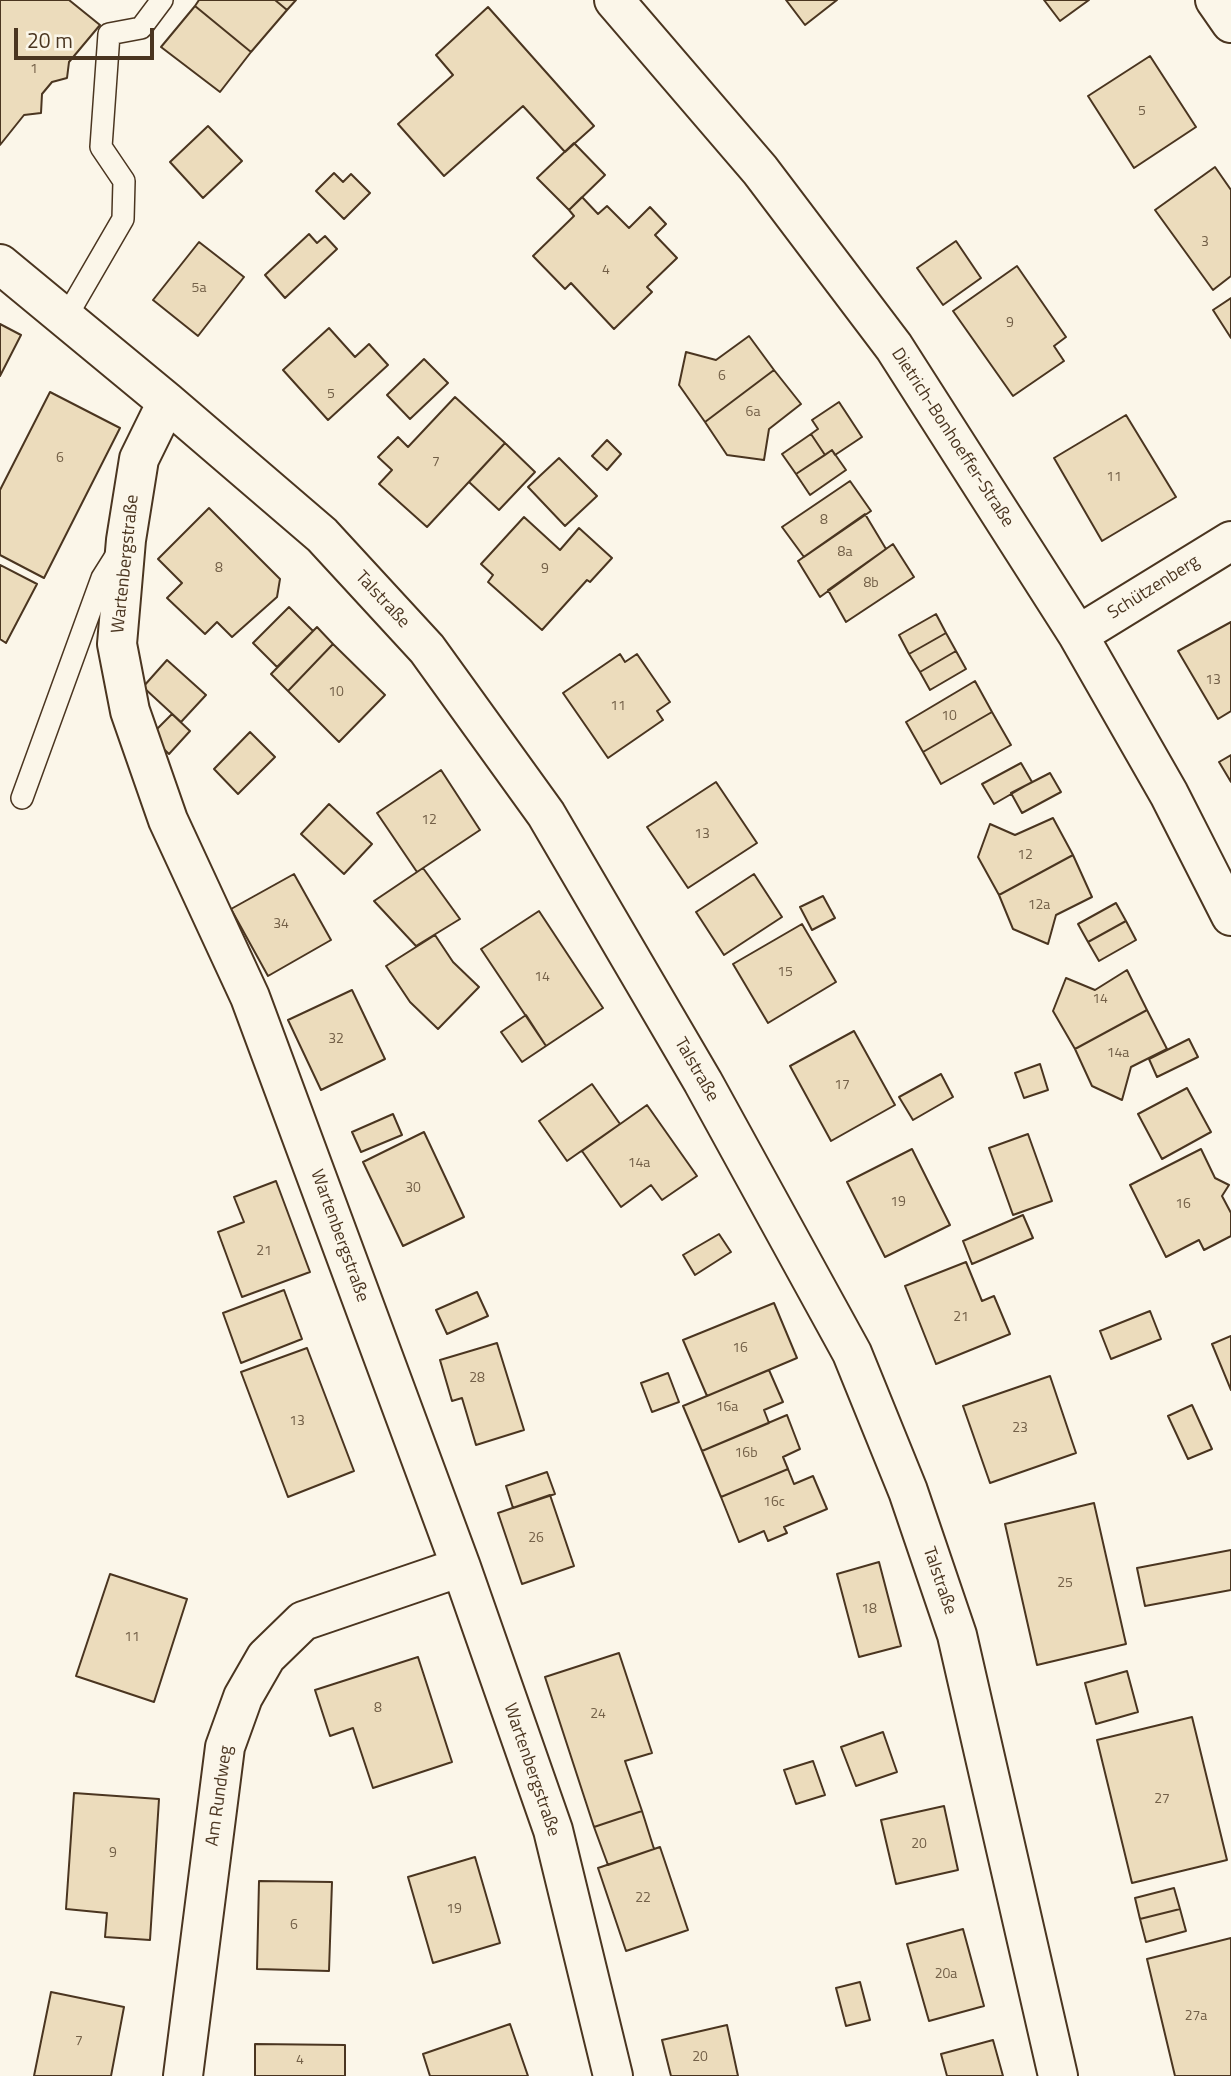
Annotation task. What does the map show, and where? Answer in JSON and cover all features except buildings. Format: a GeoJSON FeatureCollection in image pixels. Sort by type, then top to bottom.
{"type":"FeatureCollection","features":[{"type":"Feature","properties":{"kind":"street","name":"Dietrich-Bonhoeffer-Straße"},"geometry":{"type":"LineString","coordinates":[[614,0],[760,170],[894,347],[1078,635],[1168,794],[1231,916]]}},
{"type":"Feature","properties":{"kind":"street"},"geometry":{"type":"LineString","coordinates":[[1215,0],[1231,23]]}},
{"type":"Feature","properties":{"kind":"street","name":"Talstraße"},"geometry":{"type":"LineString","coordinates":[[0,264],[322,535],[427,649],[545,814],[703,1082],[852,1353],[908,1491],[957,1635],[1058,2076]]}},
{"type":"Feature","properties":{"kind":"street","name":"Wartenbergstraße"},"geometry":{"type":"LineString","coordinates":[[167,402],[139,459],[126,540],[117,643],[130,711],[168,820],[250,998],[461,1567],[553,1830],[613,2076]]}},
{"type":"Feature","properties":{"kind":"street","name":"Schützenberg"},"geometry":{"type":"LineString","coordinates":[[1078,635],[1231,541]]}},
{"type":"Feature","properties":{"kind":"street","name":"Am Rundweg"},"geometry":{"type":"LineString","coordinates":[[183,2076],[225,1747],[243,1697],[266,1657],[303,1621],[461,1567]]}},
{"type":"Feature","properties":{"kind":"lane"},"geometry":{"type":"LineString","coordinates":[[65,319],[123,219],[124,181],[101,147],[109,34],[141,28],[162,0]]}},
{"type":"Feature","properties":{"kind":"lane"},"geometry":{"type":"LineString","coordinates":[[22,798],[102,578],[126,540]]}}]}
